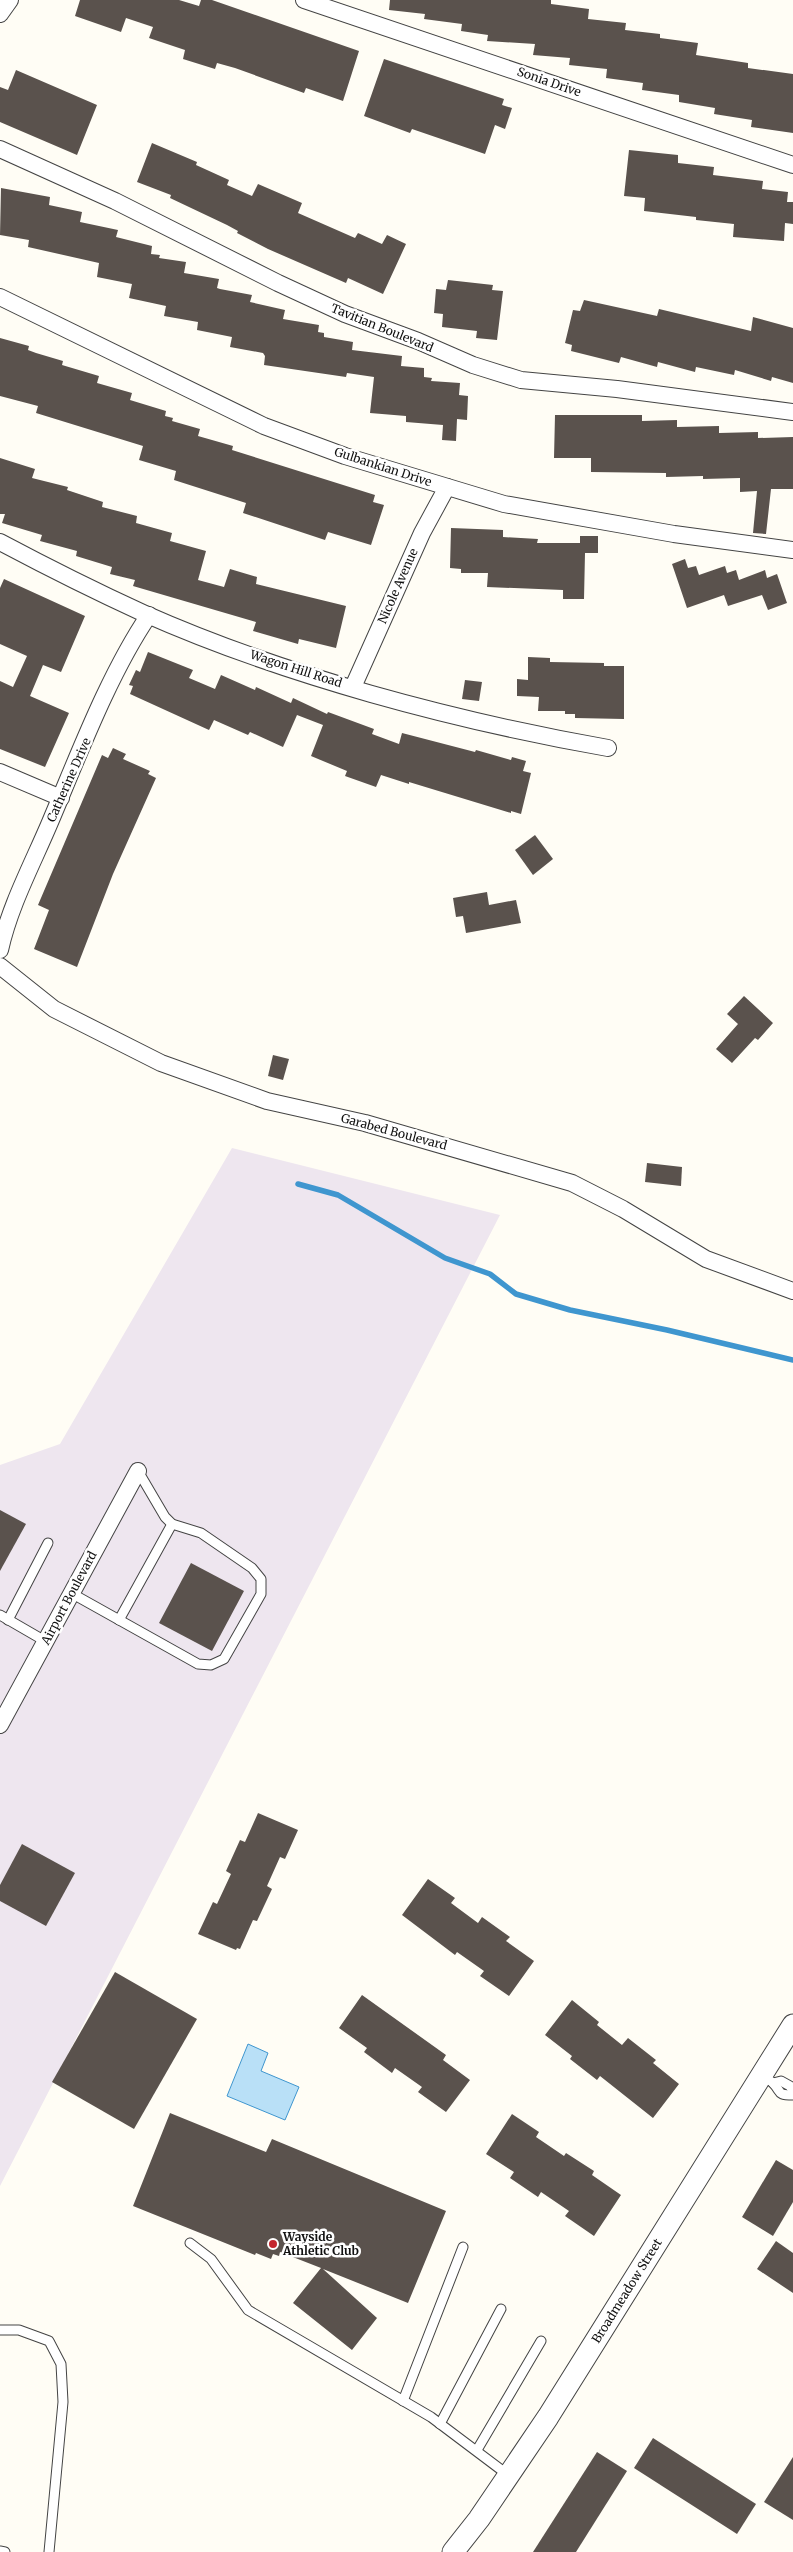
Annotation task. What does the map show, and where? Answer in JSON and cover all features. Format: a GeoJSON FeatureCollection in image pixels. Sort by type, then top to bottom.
{"type":"FeatureCollection","features":[{"type":"Feature","properties":{"kind":"street"},"geometry":{"type":"LineString","coordinates":[[0,14],[10,0]]}},
{"type":"Feature","properties":{"kind":"street","name":"Sonia Drive"},"geometry":{"type":"LineString","coordinates":[[304,0],[793,165]]}},
{"type":"Feature","properties":{"kind":"street","name":"Tavitian Boulevard"},"geometry":{"type":"LineString","coordinates":[[0,149],[115,201],[295,291],[472,366],[521,380],[608,388],[793,412]]}},
{"type":"Feature","properties":{"kind":"street","name":"Gulbankian Drive"},"geometry":{"type":"LineString","coordinates":[[0,297],[264,426],[345,456],[504,504],[578,518],[793,550]]}},
{"type":"Feature","properties":{"kind":"street","name":"Nicole Avenue"},"geometry":{"type":"LineString","coordinates":[[353,687],[422,533],[448,488]]}},
{"type":"Feature","properties":{"kind":"street","name":"Wagon Hill Road"},"geometry":{"type":"LineString","coordinates":[[0,542],[149,615],[213,641],[322,678],[464,717],[608,748]]}},
{"type":"Feature","properties":{"kind":"street","name":"Catherine Drive"},"geometry":{"type":"LineString","coordinates":[[0,950],[7,920],[129,644],[149,615]]}},
{"type":"Feature","properties":{"kind":"street"},"geometry":{"type":"LineString","coordinates":[[0,772],[61,798]]}},
{"type":"Feature","properties":{"kind":"street","name":"Garabed Boulevard"},"geometry":{"type":"LineString","coordinates":[[0,966],[54,1009],[161,1063],[267,1101],[374,1126],[572,1184],[623,1209],[706,1259],[793,1290]]}},
{"type":"Feature","properties":{"kind":"street","name":"Airport Boulevard"},"geometry":{"type":"LineString","coordinates":[[0,1725],[138,1471]]}},
{"type":"Feature","properties":{"kind":"street","name":"Broadmeadow Street"},"geometry":{"type":"LineString","coordinates":[[453,2552],[480,2519],[767,2080],[793,2025]]}},
{"type":"Feature","properties":{"kind":"lane"},"geometry":{"type":"LineString","coordinates":[[71,1593],[198,1664],[211,1665],[224,1659],[261,1594],[261,1579],[252,1568],[201,1533],[172,1524],[165,1517],[138,1471]]}},
{"type":"Feature","properties":{"kind":"lane"},"geometry":{"type":"LineString","coordinates":[[119,1620],[172,1524]]}},
{"type":"Feature","properties":{"kind":"lane"},"geometry":{"type":"LineString","coordinates":[[45,1641],[4,1618],[48,1543]]}},
{"type":"Feature","properties":{"kind":"lane"},"geometry":{"type":"LineString","coordinates":[[767,2080],[776,2090],[784,2095],[793,2093]]}},
{"type":"Feature","properties":{"kind":"lane"},"geometry":{"type":"LineString","coordinates":[[190,2244],[211,2259],[248,2310],[440,2424],[508,2475]]}},
{"type":"Feature","properties":{"kind":"lane"},"geometry":{"type":"LineString","coordinates":[[403,2401],[463,2247]]}},
{"type":"Feature","properties":{"kind":"lane"},"geometry":{"type":"LineString","coordinates":[[440,2424],[501,2309]]}},
{"type":"Feature","properties":{"kind":"lane"},"geometry":{"type":"LineString","coordinates":[[0,2330],[19,2330],[49,2341],[61,2364],[63,2402],[49,2552]]}},
{"type":"Feature","properties":{"kind":"lane"},"geometry":{"type":"LineString","coordinates":[[477,2450],[542,2341]]}},
{"type":"Feature","properties":{"kind":"lane"},"geometry":{"type":"LineString","coordinates":[[0,2551],[5,2552]]}},
{"type":"Feature","properties":{"kind":"shaded area"},"geometry":{"type":"Polygon","coordinates":[[[232,1148],[500,1215],[0,2186],[0,1465],[60,1444],[232,1148]]]}},
{"type":"Feature","properties":{"kind":"water"},"geometry":{"type":"Polygon","coordinates":[[[248,2044],[268,2053],[261,2071],[299,2087],[285,2120],[227,2096],[248,2044]]]}},
{"type":"Feature","properties":{"kind":"building"},"geometry":{"type":"Polygon","coordinates":[[[80,0],[179,0],[199,6],[201,0],[212,0],[359,51],[343,101],[306,88],[304,93],[217,63],[215,69],[183,59],[185,50],[149,38],[153,27],[126,18],[121,32],[75,16],[80,0]]]}},
{"type":"Feature","properties":{"kind":"building"},"geometry":{"type":"Polygon","coordinates":[[[390,0],[551,0],[551,4],[589,9],[588,19],[626,23],[625,30],[660,34],[660,38],[698,43],[696,55],[748,63],[748,68],[793,74],[793,133],[751,127],[752,120],[714,114],[715,108],[679,102],[679,95],[642,90],[643,83],[606,78],[607,69],[569,65],[570,58],[533,55],[535,44],[487,41],[488,35],[461,31],[462,24],[424,19],[425,14],[389,10],[390,0]]]}},
{"type":"Feature","properties":{"kind":"building"},"geometry":{"type":"Polygon","coordinates":[[[384,59],[504,99],[502,105],[512,108],[505,129],[495,125],[485,154],[412,129],[410,133],[364,116],[384,59]]]}},
{"type":"Feature","properties":{"kind":"building"},"geometry":{"type":"Polygon","coordinates":[[[16,70],[97,105],[77,155],[0,122],[0,87],[8,90],[16,70]]]}},
{"type":"Feature","properties":{"kind":"building"},"geometry":{"type":"Polygon","coordinates":[[[152,143],[197,162],[196,165],[229,180],[227,185],[252,196],[258,184],[302,203],[298,213],[355,238],[358,233],[382,244],[387,235],[406,244],[383,294],[348,278],[346,283],[268,249],[237,233],[238,231],[227,225],[170,198],[171,195],[137,182],[152,143]]]}},
{"type":"Feature","properties":{"kind":"building"},"geometry":{"type":"Polygon","coordinates":[[[629,150],[678,155],[678,163],[714,167],[713,175],[763,181],[762,189],[788,192],[787,202],[793,202],[793,224],[785,223],[784,241],[733,237],[734,224],[644,211],[645,198],[624,196],[629,150]]]}},
{"type":"Feature","properties":{"kind":"building"},"geometry":{"type":"Polygon","coordinates":[[[1,188],[50,197],[49,205],[82,212],[80,222],[118,230],[116,237],[152,246],[151,254],[160,255],[159,258],[186,262],[184,273],[219,279],[217,288],[252,295],[250,302],[285,310],[283,319],[319,325],[318,332],[324,333],[324,337],[353,342],[352,350],[402,356],[401,366],[424,368],[424,377],[432,378],[431,381],[460,383],[459,395],[468,396],[467,420],[457,419],[456,441],[442,440],[443,425],[406,422],[406,416],[370,413],[374,377],[347,373],[346,377],[264,365],[265,356],[263,353],[230,347],[232,337],[197,330],[198,322],[164,316],[166,306],[129,298],[132,284],[97,277],[99,263],[28,247],[29,240],[0,235],[1,188]]]}},
{"type":"Feature","properties":{"kind":"building"},"geometry":{"type":"Polygon","coordinates":[[[448,280],[493,285],[492,290],[503,291],[497,340],[476,338],[477,331],[442,327],[443,314],[434,313],[436,289],[446,290],[448,280]]]}},
{"type":"Feature","properties":{"kind":"building"},"geometry":{"type":"Polygon","coordinates":[[[584,300],[657,316],[659,309],[751,331],[753,317],[793,328],[793,383],[772,377],[771,381],[735,370],[734,375],[696,367],[695,372],[658,362],[657,367],[621,357],[619,363],[571,351],[572,345],[565,343],[573,310],[580,311],[584,300]]]}},
{"type":"Feature","properties":{"kind":"building"},"geometry":{"type":"Polygon","coordinates":[[[0,338],[29,346],[28,350],[63,361],[62,365],[99,376],[97,383],[132,393],[130,400],[166,411],[165,416],[173,418],[172,421],[200,429],[198,436],[233,446],[232,450],[375,495],[373,502],[384,505],[371,545],[328,532],[325,540],[243,513],[246,503],[174,480],[176,471],[139,460],[143,446],[36,413],[38,406],[0,396],[0,338]]]}},
{"type":"Feature","properties":{"kind":"building"},"geometry":{"type":"Polygon","coordinates":[[[555,415],[642,415],[642,421],[677,420],[677,427],[719,426],[719,433],[758,432],[758,438],[793,437],[793,489],[771,489],[766,534],[753,533],[757,491],[740,492],[740,478],[703,479],[703,476],[666,477],[666,473],[591,472],[591,458],[554,458],[555,415]]]}},
{"type":"Feature","properties":{"kind":"building"},"geometry":{"type":"Polygon","coordinates":[[[0,458],[35,469],[32,478],[68,487],[67,490],[103,502],[102,507],[137,516],[136,523],[172,533],[170,541],[206,551],[198,580],[224,587],[230,569],[257,577],[256,584],[346,606],[336,648],[299,639],[298,644],[253,631],[256,622],[133,586],[135,580],[110,574],[112,567],[76,556],[77,551],[40,541],[42,535],[2,523],[5,514],[0,514],[0,458]]]}},
{"type":"Feature","properties":{"kind":"building"},"geometry":{"type":"Polygon","coordinates":[[[451,528],[503,530],[503,537],[538,539],[537,543],[580,543],[580,536],[598,536],[598,553],[585,553],[584,599],[563,599],[563,590],[487,587],[488,573],[461,573],[461,569],[450,568],[451,528]]]}},
{"type":"Feature","properties":{"kind":"building"},"geometry":{"type":"Polygon","coordinates":[[[685,559],[688,568],[696,566],[699,575],[725,566],[727,573],[736,570],[739,580],[765,570],[767,578],[777,574],[787,603],[768,610],[762,595],[728,606],[724,595],[687,608],[672,564],[685,559]]]}},
{"type":"Feature","properties":{"kind":"building"},"geometry":{"type":"Polygon","coordinates":[[[4,579],[85,616],[61,672],[43,665],[30,696],[69,713],[45,767],[0,749],[0,681],[13,687],[27,656],[0,644],[0,588],[4,579]]]}},
{"type":"Feature","properties":{"kind":"building"},"geometry":{"type":"Polygon","coordinates":[[[148,652],[193,670],[189,678],[215,689],[221,675],[255,690],[256,687],[291,703],[293,698],[327,714],[328,712],[374,729],[372,734],[399,744],[402,733],[475,752],[476,750],[511,760],[512,757],[526,761],[523,771],[531,773],[521,814],[511,811],[511,813],[381,775],[376,787],[345,776],[347,771],[311,756],[323,725],[297,715],[283,747],[250,732],[248,735],[214,720],[209,730],[130,694],[133,686],[129,685],[136,670],[140,672],[148,652]]]}},
{"type":"Feature","properties":{"kind":"building"},"geometry":{"type":"Polygon","coordinates":[[[528,657],[550,658],[550,662],[604,663],[604,666],[624,666],[624,719],[575,718],[575,714],[565,714],[565,711],[538,711],[539,697],[517,696],[517,679],[528,680],[528,657]]]}},
{"type":"Feature","properties":{"kind":"building"},"geometry":{"type":"Polygon","coordinates":[[[465,680],[482,682],[479,701],[462,699],[465,680]]]}},
{"type":"Feature","properties":{"kind":"building"},"geometry":{"type":"Polygon","coordinates":[[[113,748],[126,754],[123,759],[150,771],[148,774],[156,778],[113,874],[77,967],[34,949],[49,910],[38,905],[102,755],[108,758],[113,748]]]}},
{"type":"Feature","properties":{"kind":"building"},"geometry":{"type":"Polygon","coordinates":[[[535,835],[553,859],[533,875],[515,850],[535,835]]]}},
{"type":"Feature","properties":{"kind":"building"},"geometry":{"type":"Polygon","coordinates":[[[487,892],[489,905],[516,900],[521,923],[466,933],[463,916],[456,917],[453,898],[487,892]]]}},
{"type":"Feature","properties":{"kind":"building"},"geometry":{"type":"Polygon","coordinates":[[[744,996],[773,1023],[758,1040],[755,1038],[732,1063],[716,1049],[738,1024],[727,1014],[744,996]]]}},
{"type":"Feature","properties":{"kind":"building"},"geometry":{"type":"Polygon","coordinates":[[[273,1055],[289,1059],[283,1080],[268,1076],[273,1055]]]}},
{"type":"Feature","properties":{"kind":"building"},"geometry":{"type":"Polygon","coordinates":[[[647,1163],[682,1167],[681,1186],[645,1182],[647,1163]]]}},
{"type":"Feature","properties":{"kind":"building"},"geometry":{"type":"Polygon","coordinates":[[[0,1510],[26,1524],[0,1571],[0,1510]]]}},
{"type":"Feature","properties":{"kind":"building"},"geometry":{"type":"Polygon","coordinates":[[[191,1563],[244,1591],[212,1651],[159,1623],[191,1563]]]}},
{"type":"Feature","properties":{"kind":"building"},"geometry":{"type":"Polygon","coordinates":[[[258,1813],[298,1830],[285,1859],[280,1857],[267,1886],[272,1889],[257,1921],[253,1920],[240,1949],[237,1948],[236,1950],[198,1934],[213,1902],[217,1904],[231,1874],[226,1871],[240,1840],[245,1842],[258,1813]]]}},
{"type":"Feature","properties":{"kind":"building"},"geometry":{"type":"Polygon","coordinates":[[[22,1844],[75,1873],[46,1926],[0,1901],[0,1885],[22,1844]]]}},
{"type":"Feature","properties":{"kind":"building"},"geometry":{"type":"Polygon","coordinates":[[[428,1879],[455,1898],[451,1903],[478,1923],[482,1917],[510,1937],[506,1941],[534,1961],[509,1996],[480,1976],[484,1971],[457,1952],[455,1955],[402,1915],[428,1879]]]}},
{"type":"Feature","properties":{"kind":"building"},"geometry":{"type":"Polygon","coordinates":[[[115,1972],[197,2019],[134,2129],[52,2082],[115,1972]]]}},
{"type":"Feature","properties":{"kind":"building"},"geometry":{"type":"Polygon","coordinates":[[[362,1995],[446,2055],[443,2060],[470,2080],[446,2112],[418,2092],[422,2087],[395,2068],[392,2073],[364,2052],[367,2048],[339,2028],[362,1995]]]}},
{"type":"Feature","properties":{"kind":"building"},"geometry":{"type":"Polygon","coordinates":[[[572,2000],[599,2022],[597,2025],[622,2045],[628,2038],[656,2060],[653,2063],[679,2084],[653,2118],[600,2076],[597,2080],[570,2059],[572,2056],[545,2035],[572,2000]]]}},
{"type":"Feature","properties":{"kind":"building"},"geometry":{"type":"Polygon","coordinates":[[[170,2113],[266,2152],[272,2139],[446,2211],[408,2303],[323,2269],[377,2318],[352,2350],[293,2303],[321,2268],[280,2252],[279,2256],[273,2254],[271,2259],[256,2253],[255,2255],[133,2206],[170,2113]]]}},
{"type":"Feature","properties":{"kind":"building"},"geometry":{"type":"Polygon","coordinates":[[[512,2114],[539,2132],[536,2137],[564,2156],[566,2153],[594,2171],[592,2175],[621,2195],[594,2236],[565,2216],[569,2211],[541,2192],[538,2197],[510,2178],[514,2172],[486,2154],[512,2114]]]}},
{"type":"Feature","properties":{"kind":"building"},"geometry":{"type":"Polygon","coordinates":[[[776,2160],[793,2170],[793,2202],[773,2236],[742,2217],[776,2160]]]}},
{"type":"Feature","properties":{"kind":"building"},"geometry":{"type":"Polygon","coordinates":[[[776,2241],[793,2253],[793,2293],[757,2269],[776,2241]]]}},
{"type":"Feature","properties":{"kind":"building"},"geometry":{"type":"Polygon","coordinates":[[[653,2438],[756,2504],[737,2534],[634,2468],[653,2438]]]}},
{"type":"Feature","properties":{"kind":"building"},"geometry":{"type":"Polygon","coordinates":[[[597,2452],[627,2471],[576,2552],[533,2552],[597,2452]]]}},
{"type":"Feature","properties":{"kind":"building"},"geometry":{"type":"Polygon","coordinates":[[[793,2457],[793,2520],[764,2502],[793,2457]]]}},
{"type":"Feature","properties":{"kind":"waterway"},"geometry":{"type":"LineString","coordinates":[[298,1184],[338,1195],[445,1258],[490,1274],[516,1294],[570,1310],[667,1330],[793,1360]]}},
{"type":"Feature","properties":{"kind":"place","name":"Wayside Athletic Club"},"geometry":{"type":"Point","coordinates":[273,2244]}}]}
